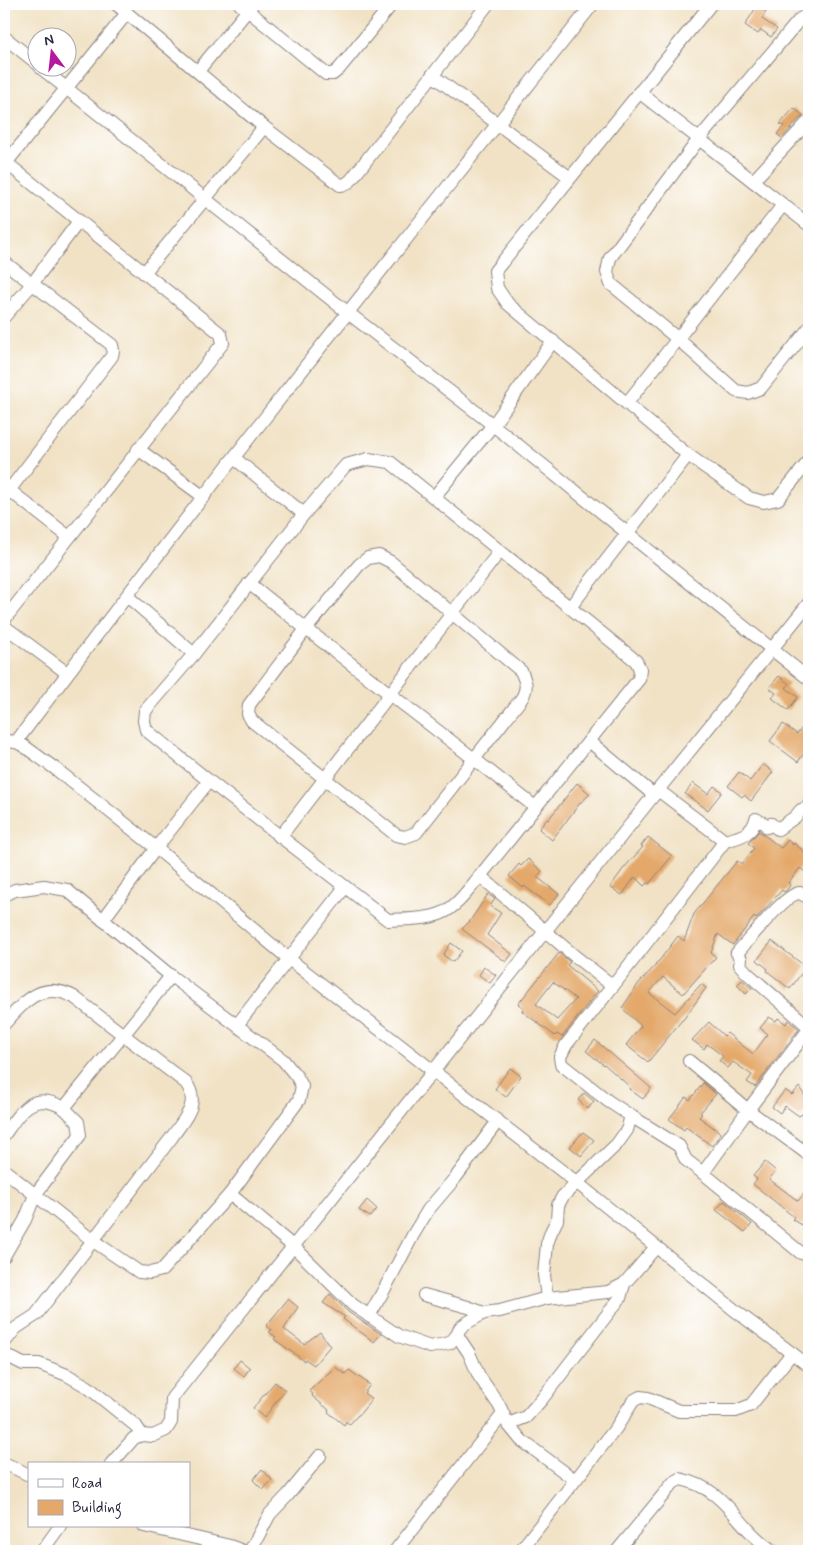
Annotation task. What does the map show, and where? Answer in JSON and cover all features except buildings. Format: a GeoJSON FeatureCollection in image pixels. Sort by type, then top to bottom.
{"type":"FeatureCollection","features":[{"type":"Feature","properties":{"kind":"street"},"geometry":{"type":"LineString","coordinates":[[116,4],[264,127],[340,185],[346,184],[351,180],[488,4]]}},
{"type":"Feature","properties":{"kind":"street"},"geometry":{"type":"LineString","coordinates":[[198,71],[247,6],[326,74],[333,74],[392,4]]}},
{"type":"Feature","properties":{"kind":"street"},"geometry":{"type":"LineString","coordinates":[[593,4],[347,312],[67,674],[10,742],[24,746],[57,770],[156,848],[289,959],[809,1366]]}},
{"type":"Feature","properties":{"kind":"street"},"geometry":{"type":"LineString","coordinates":[[704,6],[639,92],[495,271],[497,288],[508,304],[688,455],[749,498],[764,502],[778,498],[809,461]]}},
{"type":"Feature","properties":{"kind":"street"},"geometry":{"type":"LineString","coordinates":[[4,620],[223,343],[221,334],[5,162],[127,12]]}},
{"type":"Feature","properties":{"kind":"street"},"geometry":{"type":"LineString","coordinates":[[809,14],[800,19],[699,139],[610,258],[608,272],[611,284],[678,339],[736,391],[748,393],[761,388],[809,328]]}},
{"type":"Feature","properties":{"kind":"street"},"geometry":{"type":"LineString","coordinates":[[4,37],[28,56]]}},
{"type":"Feature","properties":{"kind":"street"},"geometry":{"type":"LineString","coordinates":[[432,75],[569,177]]}},
{"type":"Feature","properties":{"kind":"street"},"geometry":{"type":"LineString","coordinates":[[54,78],[347,312],[493,425],[809,679]]}},
{"type":"Feature","properties":{"kind":"street"},"geometry":{"type":"LineString","coordinates":[[639,92],[783,205],[807,218]]}},
{"type":"Feature","properties":{"kind":"street"},"geometry":{"type":"LineString","coordinates":[[753,181],[806,124],[809,126]]}},
{"type":"Feature","properties":{"kind":"street"},"geometry":{"type":"LineString","coordinates":[[144,273],[264,127]]}},
{"type":"Feature","properties":{"kind":"street"},"geometry":{"type":"LineString","coordinates":[[627,403],[783,205]]}},
{"type":"Feature","properties":{"kind":"street"},"geometry":{"type":"LineString","coordinates":[[4,317],[32,284],[79,221]]}},
{"type":"Feature","properties":{"kind":"street"},"geometry":{"type":"LineString","coordinates":[[4,262],[112,345],[112,356],[6,491],[69,537]]}},
{"type":"Feature","properties":{"kind":"street"},"geometry":{"type":"LineString","coordinates":[[434,497],[493,425],[553,341]]}},
{"type":"Feature","properties":{"kind":"street"},"geometry":{"type":"LineString","coordinates":[[138,449],[204,497]]}},
{"type":"Feature","properties":{"kind":"street"},"geometry":{"type":"LineString","coordinates":[[570,606],[688,455]]}},
{"type":"Feature","properties":{"kind":"street"},"geometry":{"type":"LineString","coordinates":[[234,458],[304,514]]}},
{"type":"Feature","properties":{"kind":"street"},"geometry":{"type":"LineString","coordinates":[[368,459],[390,462],[434,497],[636,661],[640,669],[639,679],[458,901],[441,914],[388,920],[146,730],[144,721],[145,711],[194,654],[304,514],[346,465],[368,459]]}},
{"type":"Feature","properties":{"kind":"street"},"geometry":{"type":"LineString","coordinates":[[280,837],[500,551]]}},
{"type":"Feature","properties":{"kind":"street"},"geometry":{"type":"LineString","coordinates":[[379,556],[391,562],[451,613],[521,671],[527,690],[416,832],[405,838],[396,836],[252,722],[248,714],[248,705],[359,565],[368,558],[379,556]]}},
{"type":"Feature","properties":{"kind":"street"},"geometry":{"type":"LineString","coordinates":[[249,583],[306,630],[535,807]]}},
{"type":"Feature","properties":{"kind":"street"},"geometry":{"type":"LineString","coordinates":[[127,596],[194,654]]}},
{"type":"Feature","properties":{"kind":"street"},"geometry":{"type":"LineString","coordinates":[[113,1462],[134,1438],[142,1434],[154,1436],[166,1430],[171,1422],[172,1398],[809,603]]}},
{"type":"Feature","properties":{"kind":"street"},"geometry":{"type":"LineString","coordinates":[[4,626],[67,674]]}},
{"type":"Feature","properties":{"kind":"street"},"geometry":{"type":"LineString","coordinates":[[588,741],[656,793],[725,841]]}},
{"type":"Feature","properties":{"kind":"street"},"geometry":{"type":"LineString","coordinates":[[103,920],[156,848],[209,781]]}},
{"type":"Feature","properties":{"kind":"street"},"geometry":{"type":"LineString","coordinates":[[809,803],[807,809],[801,810],[795,818],[778,829],[771,824],[767,827],[756,819],[749,832],[725,841],[566,1045],[559,1060],[561,1064],[608,1101],[679,1146],[686,1160],[801,1252],[809,1255]]}},
{"type":"Feature","properties":{"kind":"street"},"geometry":{"type":"LineString","coordinates":[[480,876],[612,986]]}},
{"type":"Feature","properties":{"kind":"street"},"geometry":{"type":"LineString","coordinates":[[4,896],[15,890],[44,886],[67,890],[171,976],[283,1060],[302,1086],[299,1100],[230,1194],[162,1270],[150,1273],[139,1272],[92,1240],[4,1170]]}},
{"type":"Feature","properties":{"kind":"street"},"geometry":{"type":"LineString","coordinates":[[237,1025],[345,887]]}},
{"type":"Feature","properties":{"kind":"street"},"geometry":{"type":"LineString","coordinates":[[703,1173],[809,1028],[747,973],[740,965],[741,959],[737,953],[793,894],[800,893],[809,898]]}},
{"type":"Feature","properties":{"kind":"street"},"geometry":{"type":"LineString","coordinates":[[64,1108],[171,976]]}},
{"type":"Feature","properties":{"kind":"street"},"geometry":{"type":"LineString","coordinates":[[4,1024],[30,997],[47,990],[64,992],[186,1083],[192,1091],[193,1101],[190,1112],[36,1315],[16,1328],[4,1343]]}},
{"type":"Feature","properties":{"kind":"street"},"geometry":{"type":"LineString","coordinates":[[689,1061],[748,1110],[809,1155]]}},
{"type":"Feature","properties":{"kind":"street"},"geometry":{"type":"LineString","coordinates":[[4,1135],[23,1109],[32,1102],[46,1100],[64,1108],[78,1122],[80,1134],[35,1195],[25,1220],[4,1256]]}},
{"type":"Feature","properties":{"kind":"street"},"geometry":{"type":"LineString","coordinates":[[547,1298],[544,1275],[548,1244],[550,1232],[557,1220],[558,1205],[562,1196],[617,1144],[628,1130],[631,1116]]}},
{"type":"Feature","properties":{"kind":"street"},"geometry":{"type":"LineString","coordinates":[[368,1316],[428,1210],[456,1177],[498,1121]]}},
{"type":"Feature","properties":{"kind":"street"},"geometry":{"type":"LineString","coordinates":[[230,1194],[294,1247],[331,1285],[368,1316],[399,1336],[430,1346],[450,1343],[460,1328],[484,1313],[500,1311],[547,1298],[608,1292],[624,1284],[656,1246]]}},
{"type":"Feature","properties":{"kind":"street"},"geometry":{"type":"LineString","coordinates":[[395,1551],[506,1419],[526,1417],[542,1399],[620,1298],[624,1284]]}},
{"type":"Feature","properties":{"kind":"street"},"geometry":{"type":"LineString","coordinates":[[424,1295],[484,1313]]}},
{"type":"Feature","properties":{"kind":"street"},"geometry":{"type":"LineString","coordinates":[[457,1335],[520,1440],[575,1480]]}},
{"type":"Feature","properties":{"kind":"street"},"geometry":{"type":"LineString","coordinates":[[520,1551],[616,1428],[633,1401],[640,1397],[648,1398],[679,1411],[736,1411],[751,1405],[792,1353]]}},
{"type":"Feature","properties":{"kind":"street"},"geometry":{"type":"LineString","coordinates":[[4,1354],[24,1364],[39,1364],[67,1375],[88,1387],[136,1426],[142,1434]]}},
{"type":"Feature","properties":{"kind":"street"},"geometry":{"type":"LineString","coordinates":[[250,1551],[270,1514],[320,1456]]}},
{"type":"Feature","properties":{"kind":"street"},"geometry":{"type":"LineString","coordinates":[[4,1462],[27,1474]]}},
{"type":"Feature","properties":{"kind":"street"},"geometry":{"type":"LineString","coordinates":[[617,1551],[674,1483],[680,1479],[707,1489],[730,1508],[756,1547],[773,1551]]}},
{"type":"Feature","properties":{"kind":"street"},"geometry":{"type":"LineString","coordinates":[[42,1551],[59,1528]]}},
{"type":"Feature","properties":{"kind":"street"},"geometry":{"type":"LineString","coordinates":[[153,1528],[230,1546],[243,1551]]}}]}
